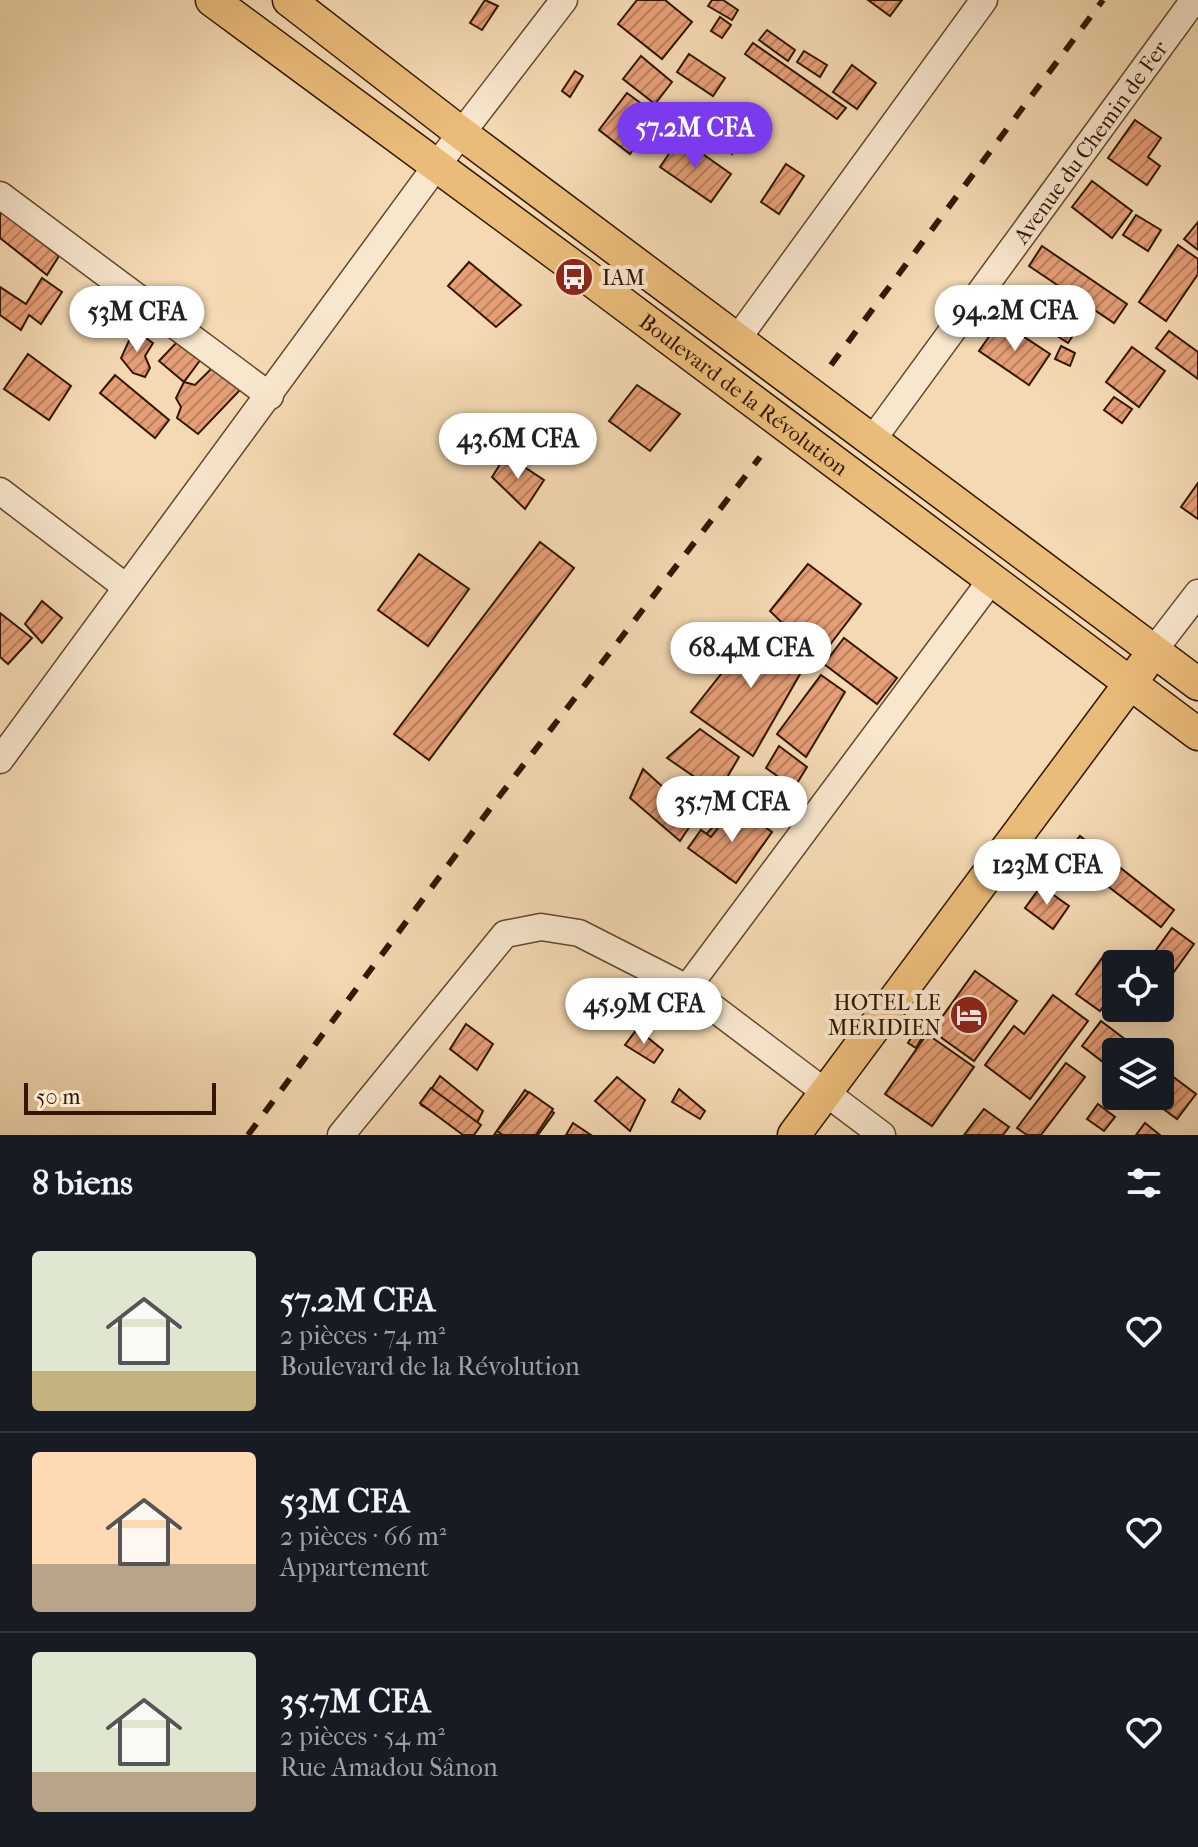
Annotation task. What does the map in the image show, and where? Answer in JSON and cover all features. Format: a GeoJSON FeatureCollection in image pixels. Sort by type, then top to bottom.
{"type":"FeatureCollection","features":[{"type":"Feature","properties":{"kind":"main road","name":"Boulevard de la Révolution"},"geometry":{"type":"LineString","coordinates":[[212,0],[1198,734]]}},
{"type":"Feature","properties":{"kind":"main road","name":"Boulevard de la Révolution"},"geometry":{"type":"LineString","coordinates":[[289,0],[461,133],[1198,684]]}},
{"type":"Feature","properties":{"kind":"main road"},"geometry":{"type":"LineString","coordinates":[[794,1135],[1154,650]]}},
{"type":"Feature","properties":{"kind":"street"},"geometry":{"type":"LineString","coordinates":[[0,760],[437,165],[564,0]]}},
{"type":"Feature","properties":{"kind":"street"},"geometry":{"type":"LineString","coordinates":[[738,338],[984,0]]}},
{"type":"Feature","properties":{"kind":"street","name":"Avenue du Chemin de Fer"},"geometry":{"type":"LineString","coordinates":[[873,439],[1196,1]]}},
{"type":"Feature","properties":{"kind":"street"},"geometry":{"type":"LineString","coordinates":[[0,195],[270,396]]}},
{"type":"Feature","properties":{"kind":"street"},"geometry":{"type":"LineString","coordinates":[[0,491],[126,587]]}},
{"type":"Feature","properties":{"kind":"street"},"geometry":{"type":"LineString","coordinates":[[687,988],[992,579]]}},
{"type":"Feature","properties":{"kind":"street"},"geometry":{"type":"LineString","coordinates":[[1154,650],[1198,593]]}},
{"type":"Feature","properties":{"kind":"street"},"geometry":{"type":"LineString","coordinates":[[341,1135],[505,934],[541,927],[579,933],[687,988],[882,1135]]}},
{"type":"Feature","properties":{"kind":"building"},"geometry":{"type":"Polygon","coordinates":[[[485,0],[498,6],[482,30],[470,23],[485,0]]]}},
{"type":"Feature","properties":{"kind":"building"},"geometry":{"type":"Polygon","coordinates":[[[637,0],[665,0],[692,22],[662,59],[618,24],[637,0]]]}},
{"type":"Feature","properties":{"kind":"building"},"geometry":{"type":"Polygon","coordinates":[[[712,0],[723,0],[738,10],[732,20],[708,6],[712,0]]]}},
{"type":"Feature","properties":{"kind":"building"},"geometry":{"type":"Polygon","coordinates":[[[868,0],[902,0],[890,16],[868,0]]]}},
{"type":"Feature","properties":{"kind":"building"},"geometry":{"type":"Polygon","coordinates":[[[720,17],[731,25],[722,38],[711,31],[720,17]]]}},
{"type":"Feature","properties":{"kind":"building"},"geometry":{"type":"Polygon","coordinates":[[[767,30],[795,50],[788,61],[759,40],[767,30]]]}},
{"type":"Feature","properties":{"kind":"building"},"geometry":{"type":"Polygon","coordinates":[[[753,43],[846,108],[837,119],[745,54],[753,43]]]}},
{"type":"Feature","properties":{"kind":"building"},"geometry":{"type":"Polygon","coordinates":[[[804,51],[827,65],[820,77],[797,62],[804,51]]]}},
{"type":"Feature","properties":{"kind":"building"},"geometry":{"type":"Polygon","coordinates":[[[689,54],[725,78],[713,96],[677,72],[689,54]]]}},
{"type":"Feature","properties":{"kind":"building"},"geometry":{"type":"Polygon","coordinates":[[[641,56],[672,82],[655,104],[623,79],[641,56]]]}},
{"type":"Feature","properties":{"kind":"building"},"geometry":{"type":"Polygon","coordinates":[[[852,65],[876,83],[857,109],[833,92],[852,65]]]}},
{"type":"Feature","properties":{"kind":"building"},"geometry":{"type":"Polygon","coordinates":[[[575,71],[583,76],[570,97],[562,91],[575,71]]]}},
{"type":"Feature","properties":{"kind":"building"},"geometry":{"type":"Polygon","coordinates":[[[627,93],[658,116],[630,154],[599,130],[627,93]]]}},
{"type":"Feature","properties":{"kind":"building"},"geometry":{"type":"Polygon","coordinates":[[[715,109],[747,132],[732,154],[700,131],[715,109]]]}},
{"type":"Feature","properties":{"kind":"building"},"geometry":{"type":"Polygon","coordinates":[[[1135,120],[1161,138],[1148,157],[1160,166],[1147,185],[1108,158],[1135,120]]]}},
{"type":"Feature","properties":{"kind":"building"},"geometry":{"type":"Polygon","coordinates":[[[680,138],[731,174],[711,202],[660,167],[680,138]]]}},
{"type":"Feature","properties":{"kind":"building"},"geometry":{"type":"Polygon","coordinates":[[[786,164],[804,176],[779,214],[761,202],[786,164]]]}},
{"type":"Feature","properties":{"kind":"building"},"geometry":{"type":"Polygon","coordinates":[[[1092,181],[1132,211],[1112,238],[1072,207],[1092,181]]]}},
{"type":"Feature","properties":{"kind":"building"},"geometry":{"type":"Polygon","coordinates":[[[0,211],[59,256],[47,275],[0,238],[0,211]]]}},
{"type":"Feature","properties":{"kind":"building"},"geometry":{"type":"Polygon","coordinates":[[[1136,215],[1161,230],[1148,251],[1123,235],[1136,215]]]}},
{"type":"Feature","properties":{"kind":"building"},"geometry":{"type":"Polygon","coordinates":[[[1198,222],[1198,250],[1184,239],[1198,222]]]}},
{"type":"Feature","properties":{"kind":"building"},"geometry":{"type":"Polygon","coordinates":[[[1178,245],[1198,259],[1198,274],[1166,321],[1139,302],[1178,245]]]}},
{"type":"Feature","properties":{"kind":"building"},"geometry":{"type":"Polygon","coordinates":[[[1042,246],[1127,304],[1114,323],[1029,266],[1042,246]]]}},
{"type":"Feature","properties":{"kind":"building"},"geometry":{"type":"Polygon","coordinates":[[[469,262],[521,305],[496,327],[448,286],[469,262]]]}},
{"type":"Feature","properties":{"kind":"building"},"geometry":{"type":"Polygon","coordinates":[[[42,278],[62,292],[41,324],[29,315],[21,330],[0,315],[0,287],[26,304],[42,278]]]}},
{"type":"Feature","properties":{"kind":"building"},"geometry":{"type":"Polygon","coordinates":[[[1052,291],[1087,314],[1068,343],[1032,320],[1052,291]]]}},
{"type":"Feature","properties":{"kind":"building"},"geometry":{"type":"Polygon","coordinates":[[[1000,321],[1050,354],[1029,385],[979,351],[1000,321]]]}},
{"type":"Feature","properties":{"kind":"building"},"geometry":{"type":"Polygon","coordinates":[[[134,330],[153,343],[145,356],[150,368],[145,377],[133,373],[121,358],[134,330]]]}},
{"type":"Feature","properties":{"kind":"building"},"geometry":{"type":"Polygon","coordinates":[[[1169,331],[1198,352],[1198,379],[1156,348],[1169,331]]]}},
{"type":"Feature","properties":{"kind":"building"},"geometry":{"type":"Polygon","coordinates":[[[177,342],[201,359],[184,382],[159,361],[177,342]]]}},
{"type":"Feature","properties":{"kind":"building"},"geometry":{"type":"Polygon","coordinates":[[[1061,346],[1075,353],[1070,366],[1055,359],[1061,346]]]}},
{"type":"Feature","properties":{"kind":"building"},"geometry":{"type":"Polygon","coordinates":[[[1132,347],[1165,371],[1139,407],[1106,382],[1132,347]]]}},
{"type":"Feature","properties":{"kind":"building"},"geometry":{"type":"Polygon","coordinates":[[[28,354],[71,386],[49,420],[4,389],[28,354]]]}},
{"type":"Feature","properties":{"kind":"building"},"geometry":{"type":"Polygon","coordinates":[[[212,368],[241,389],[198,434],[177,418],[181,407],[176,398],[184,382],[195,385],[212,368]]]}},
{"type":"Feature","properties":{"kind":"building"},"geometry":{"type":"Polygon","coordinates":[[[115,375],[169,420],[155,438],[100,393],[115,375]]]}},
{"type":"Feature","properties":{"kind":"building"},"geometry":{"type":"Polygon","coordinates":[[[637,385],[680,414],[650,451],[609,421],[637,385]]]}},
{"type":"Feature","properties":{"kind":"building"},"geometry":{"type":"Polygon","coordinates":[[[1114,397],[1132,409],[1122,423],[1104,410],[1114,397]]]}},
{"type":"Feature","properties":{"kind":"building"},"geometry":{"type":"Polygon","coordinates":[[[506,455],[544,480],[525,509],[492,477],[506,455]]]}},
{"type":"Feature","properties":{"kind":"building"},"geometry":{"type":"Polygon","coordinates":[[[1198,483],[1198,519],[1181,507],[1198,483]]]}},
{"type":"Feature","properties":{"kind":"building"},"geometry":{"type":"Polygon","coordinates":[[[540,542],[574,568],[429,760],[394,734],[540,542]]]}},
{"type":"Feature","properties":{"kind":"building"},"geometry":{"type":"Polygon","coordinates":[[[419,554],[469,589],[428,646],[378,610],[419,554]]]}},
{"type":"Feature","properties":{"kind":"building"},"geometry":{"type":"Polygon","coordinates":[[[808,564],[861,604],[819,659],[770,611],[808,564]]]}},
{"type":"Feature","properties":{"kind":"building"},"geometry":{"type":"Polygon","coordinates":[[[42,601],[62,618],[42,643],[25,624],[42,601]]]}},
{"type":"Feature","properties":{"kind":"building"},"geometry":{"type":"Polygon","coordinates":[[[0,613],[32,638],[8,664],[0,657],[0,613]]]}},
{"type":"Feature","properties":{"kind":"building"},"geometry":{"type":"Polygon","coordinates":[[[760,625],[807,662],[753,756],[691,712],[760,625]]]}},
{"type":"Feature","properties":{"kind":"building"},"geometry":{"type":"Polygon","coordinates":[[[844,638],[897,678],[877,704],[824,664],[844,638]]]}},
{"type":"Feature","properties":{"kind":"building"},"geometry":{"type":"Polygon","coordinates":[[[821,675],[845,692],[806,757],[777,734],[821,675]]]}},
{"type":"Feature","properties":{"kind":"building"},"geometry":{"type":"Polygon","coordinates":[[[700,729],[739,757],[718,793],[667,758],[700,729]]]}},
{"type":"Feature","properties":{"kind":"building"},"geometry":{"type":"Polygon","coordinates":[[[779,746],[807,767],[794,788],[766,768],[779,746]]]}},
{"type":"Feature","properties":{"kind":"building"},"geometry":{"type":"Polygon","coordinates":[[[643,769],[696,817],[680,841],[630,798],[643,769]]]}},
{"type":"Feature","properties":{"kind":"building"},"geometry":{"type":"Polygon","coordinates":[[[735,804],[763,822],[730,879],[692,849],[735,804]]]}},
{"type":"Feature","properties":{"kind":"building"},"geometry":{"type":"Polygon","coordinates":[[[735,805],[772,832],[736,883],[688,848],[701,830],[711,837],[735,805]]]}},
{"type":"Feature","properties":{"kind":"building"},"geometry":{"type":"Polygon","coordinates":[[[1080,836],[1174,910],[1161,927],[1066,854],[1080,836]]]}},
{"type":"Feature","properties":{"kind":"building"},"geometry":{"type":"Polygon","coordinates":[[[1041,886],[1069,906],[1053,929],[1025,908],[1041,886]]]}},
{"type":"Feature","properties":{"kind":"building"},"geometry":{"type":"Polygon","coordinates":[[[1172,928],[1194,944],[1174,972],[1174,950],[1156,950],[1172,928]]]}},
{"type":"Feature","properties":{"kind":"building"},"geometry":{"type":"Polygon","coordinates":[[[1102,958],[1102,1008],[1100,1011],[1076,994],[1102,958]]]}},
{"type":"Feature","properties":{"kind":"building"},"geometry":{"type":"Polygon","coordinates":[[[975,971],[1017,1001],[974,1061],[932,1031],[975,971]]]}},
{"type":"Feature","properties":{"kind":"building"},"geometry":{"type":"Polygon","coordinates":[[[1053,995],[1088,1021],[1030,1099],[985,1065],[1014,1026],[1024,1034],[1053,995]]]}},
{"type":"Feature","properties":{"kind":"building"},"geometry":{"type":"Polygon","coordinates":[[[1101,1021],[1123,1038],[1102,1038],[1102,1061],[1082,1046],[1101,1021]]]}},
{"type":"Feature","properties":{"kind":"building"},"geometry":{"type":"Polygon","coordinates":[[[466,1024],[493,1044],[477,1070],[450,1049],[466,1024]]]}},
{"type":"Feature","properties":{"kind":"building"},"geometry":{"type":"Polygon","coordinates":[[[637,1029],[663,1050],[654,1063],[625,1045],[637,1029]]]}},
{"type":"Feature","properties":{"kind":"building"},"geometry":{"type":"Polygon","coordinates":[[[917,1029],[924,1034],[916,1048],[908,1043],[917,1029]]]}},
{"type":"Feature","properties":{"kind":"building"},"geometry":{"type":"Polygon","coordinates":[[[927,1034],[974,1067],[932,1126],[885,1094],[927,1034]]]}},
{"type":"Feature","properties":{"kind":"building"},"geometry":{"type":"Polygon","coordinates":[[[1066,1063],[1085,1077],[1041,1135],[1027,1135],[1017,1128],[1066,1063]]]}},
{"type":"Feature","properties":{"kind":"building"},"geometry":{"type":"Polygon","coordinates":[[[440,1076],[483,1111],[471,1135],[421,1105],[440,1076]]]}},
{"type":"Feature","properties":{"kind":"building"},"geometry":{"type":"Polygon","coordinates":[[[617,1077],[645,1100],[630,1131],[595,1101],[617,1077]]]}},
{"type":"Feature","properties":{"kind":"building"},"geometry":{"type":"Polygon","coordinates":[[[1174,1078],[1196,1094],[1177,1119],[1165,1110],[1174,1110],[1174,1078]]]}},
{"type":"Feature","properties":{"kind":"building"},"geometry":{"type":"Polygon","coordinates":[[[431,1088],[481,1125],[474,1135],[463,1135],[420,1103],[431,1088]]]}},
{"type":"Feature","properties":{"kind":"building"},"geometry":{"type":"Polygon","coordinates":[[[679,1089],[705,1111],[700,1119],[672,1102],[679,1089]]]}},
{"type":"Feature","properties":{"kind":"building"},"geometry":{"type":"Polygon","coordinates":[[[525,1090],[554,1113],[538,1135],[494,1135],[525,1090]]]}},
{"type":"Feature","properties":{"kind":"building"},"geometry":{"type":"Polygon","coordinates":[[[529,1092],[553,1109],[536,1135],[503,1135],[497,1131],[529,1092]]]}},
{"type":"Feature","properties":{"kind":"building"},"geometry":{"type":"Polygon","coordinates":[[[1098,1104],[1115,1117],[1104,1131],[1087,1119],[1098,1104]]]}},
{"type":"Feature","properties":{"kind":"building"},"geometry":{"type":"Polygon","coordinates":[[[984,1109],[1009,1127],[1003,1135],[964,1135],[984,1109]]]}},
{"type":"Feature","properties":{"kind":"building"},"geometry":{"type":"Polygon","coordinates":[[[573,1123],[591,1135],[566,1135],[573,1123]]]}},
{"type":"Feature","properties":{"kind":"building"},"geometry":{"type":"Polygon","coordinates":[[[1145,1123],[1160,1135],[1136,1135],[1145,1123]]]}},
{"type":"Feature","properties":{"kind":"railway"},"geometry":{"type":"LineString","coordinates":[[831,365],[1103,0]]}},
{"type":"Feature","properties":{"kind":"railway"},"geometry":{"type":"LineString","coordinates":[[248,1135],[495,802],[760,457]]}},
{"type":"Feature","properties":{"kind":"place","name":"IAM"},"geometry":{"type":"Point","coordinates":[574,277]}},
{"type":"Feature","properties":{"kind":"place","name":"HOTEL LE MERIDIEN"},"geometry":{"type":"Point","coordinates":[969,1015]}}]}
